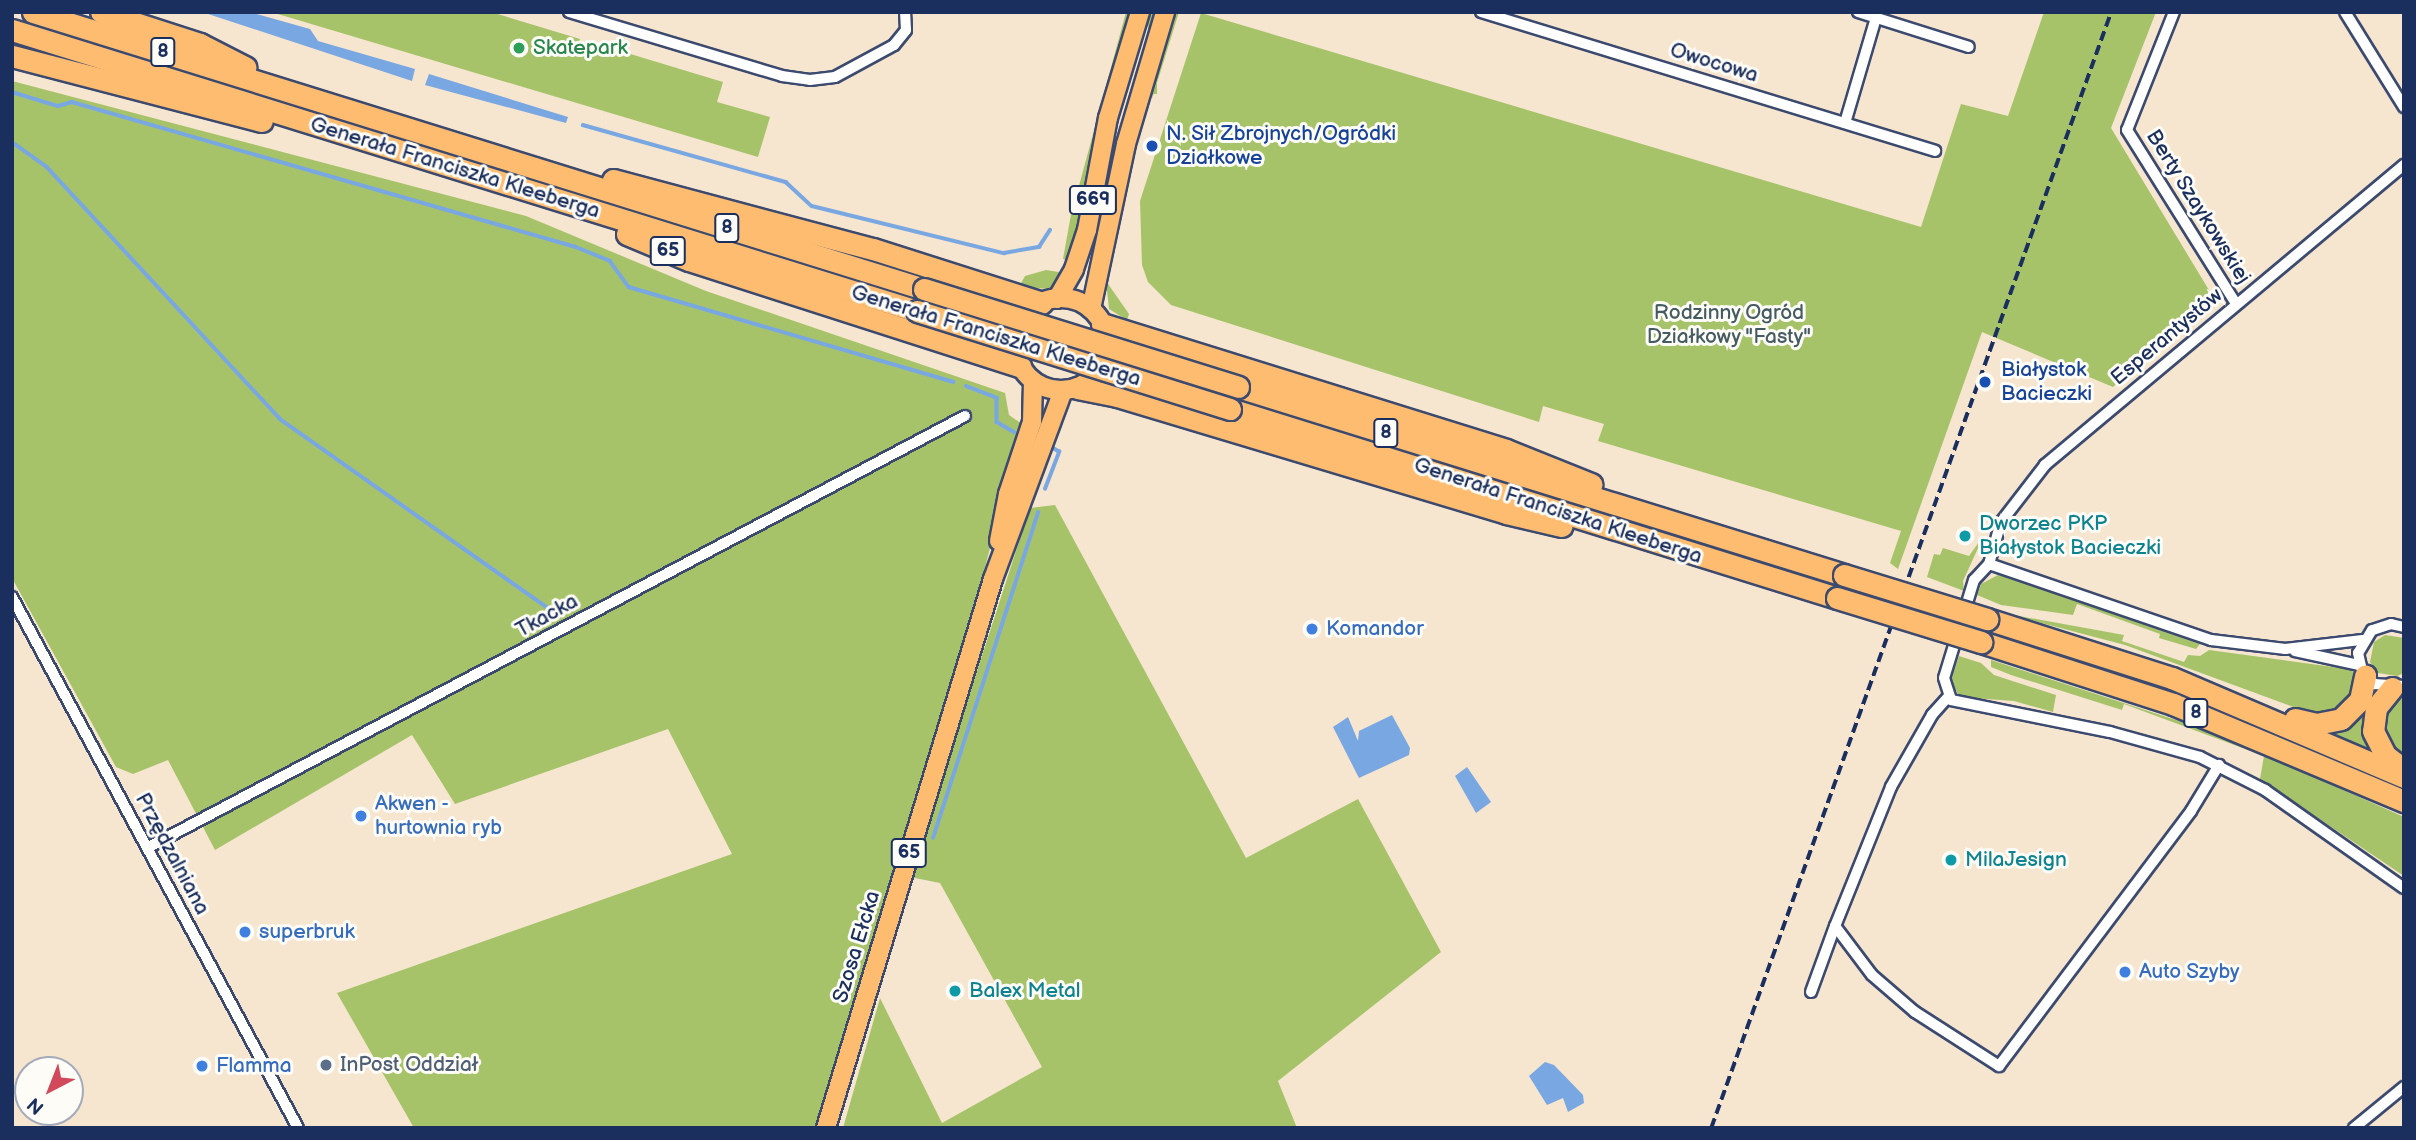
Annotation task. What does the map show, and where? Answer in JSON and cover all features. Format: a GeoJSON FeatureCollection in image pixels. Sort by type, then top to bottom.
{"type":"FeatureCollection","features":[{"type":"Feature","properties":{"kind":"highway","name":"Generała Franciszka Kleeberga"},"geometry":{"type":"LineString","coordinates":[[33,12],[1625,505],[1987,619],[2260,712]]}},
{"type":"Feature","properties":{"kind":"highway"},"geometry":{"type":"LineString","coordinates":[[100,12],[200,44],[293,93]]}},
{"type":"Feature","properties":{"kind":"highway","name":"Generała Franciszka Kleeberga"},"geometry":{"type":"LineString","coordinates":[[12,30],[2173,704],[2404,801]]}},
{"type":"Feature","properties":{"kind":"highway"},"geometry":{"type":"LineString","coordinates":[[12,56],[182,104],[319,136],[374,143]]}},
{"type":"Feature","properties":{"kind":"highway"},"geometry":{"type":"LineString","coordinates":[[531,167],[693,197],[1050,301]]}},
{"type":"Feature","properties":{"kind":"highway","name":"65"},"geometry":{"type":"LineString","coordinates":[[553,198],[689,260],[1026,373]]}},
{"type":"Feature","properties":{"kind":"highway"},"geometry":{"type":"LineString","coordinates":[[1096,317],[1506,450],[1586,481],[1625,505]]}},
{"type":"Feature","properties":{"kind":"highway"},"geometry":{"type":"LineString","coordinates":[[1070,389],[1117,396],[1506,513],[1620,532]]}},
{"type":"Feature","properties":{"kind":"highway"},"geometry":{"type":"LineString","coordinates":[[2260,712],[2316,724],[2334,722],[2354,709],[2365,689],[2362,671]]}},
{"type":"Feature","properties":{"kind":"highway"},"geometry":{"type":"LineString","coordinates":[[2400,687],[2376,708],[2373,731],[2386,756],[2404,769]]}},
{"type":"Feature","properties":{"kind":"highway","name":"8"},"geometry":{"type":"LineString","coordinates":[[2260,712],[2404,777]]}},
{"type":"Feature","properties":{"kind":"main road","name":"669"},"geometry":{"type":"LineString","coordinates":[[1050,301],[1074,269],[1087,230],[1114,96],[1140,12]]}},
{"type":"Feature","properties":{"kind":"main road","name":"669"},"geometry":{"type":"LineString","coordinates":[[1096,317],[1138,102],[1165,12]]}},
{"type":"Feature","properties":{"kind":"main road"},"geometry":{"type":"LineString","coordinates":[[1114,96],[1138,102]]}},
{"type":"Feature","properties":{"kind":"main road"},"geometry":{"type":"LineString","coordinates":[[1050,301],[1096,317]]}},
{"type":"Feature","properties":{"kind":"main road","name":"65"},"geometry":{"type":"LineString","coordinates":[[1050,301],[1029,311],[1018,330],[1015,352],[1026,373],[1070,389],[1090,380],[1103,362],[1107,339],[1096,317]]}},
{"type":"Feature","properties":{"kind":"main road","name":"Szosa Ełcka"},"geometry":{"type":"LineString","coordinates":[[993,579],[1013,476],[1032,422],[1026,373]]}},
{"type":"Feature","properties":{"kind":"main road","name":"Szosa Ełcka"},"geometry":{"type":"LineString","coordinates":[[826,1128],[993,579],[1070,389]]}},
{"type":"Feature","properties":{"kind":"main road"},"geometry":{"type":"LineString","coordinates":[[1013,476],[1024,497]]}},
{"type":"Feature","properties":{"kind":"street"},"geometry":{"type":"LineString","coordinates":[[569,12],[782,76],[810,80],[835,76],[894,45],[906,30],[905,12]]}},
{"type":"Feature","properties":{"kind":"street","name":"Owocowa"},"geometry":{"type":"LineString","coordinates":[[1481,12],[1935,151]]}},
{"type":"Feature","properties":{"kind":"street"},"geometry":{"type":"LineString","coordinates":[[1858,12],[1969,47]]}},
{"type":"Feature","properties":{"kind":"street","name":"Berty Szaykowskiej"},"geometry":{"type":"LineString","coordinates":[[2174,12],[2127,130],[2236,304]]}},
{"type":"Feature","properties":{"kind":"street"},"geometry":{"type":"LineString","coordinates":[[2345,12],[2404,107]]}},
{"type":"Feature","properties":{"kind":"street"},"geometry":{"type":"LineString","coordinates":[[1845,123],[1876,18]]}},
{"type":"Feature","properties":{"kind":"street","name":"Esperantystów"},"geometry":{"type":"LineString","coordinates":[[1948,696],[1943,683],[1975,580],[1989,564],[1995,533],[2029,482],[2236,304],[2404,165]]}},
{"type":"Feature","properties":{"kind":"street","name":"Tkacka"},"geometry":{"type":"LineString","coordinates":[[147,848],[965,416]]}},
{"type":"Feature","properties":{"kind":"street"},"geometry":{"type":"LineString","coordinates":[[1989,564],[2204,639],[2285,649],[2362,671],[2400,687]]}},
{"type":"Feature","properties":{"kind":"street","name":"Przędzalniana"},"geometry":{"type":"LineString","coordinates":[[12,597],[298,1128]]}},
{"type":"Feature","properties":{"kind":"street"},"geometry":{"type":"LineString","coordinates":[[2285,649],[2362,640],[2377,627],[2404,627]]}},
{"type":"Feature","properties":{"kind":"street"},"geometry":{"type":"LineString","coordinates":[[2362,640],[2362,671]]}},
{"type":"Feature","properties":{"kind":"street"},"geometry":{"type":"LineString","coordinates":[[1811,992],[1891,787],[1932,715],[1948,696],[1963,705],[2148,741],[2219,765],[2265,790],[2404,888]]}},
{"type":"Feature","properties":{"kind":"street"},"geometry":{"type":"LineString","coordinates":[[1835,926],[1848,950],[1889,990],[1999,1066],[2191,811],[2219,765]]}},
{"type":"Feature","properties":{"kind":"street"},"geometry":{"type":"LineString","coordinates":[[2354,1128],[2404,1087]]}},
{"type":"Feature","properties":{"kind":"green space"},"geometry":{"type":"Polygon","coordinates":[[[271,12],[491,12],[580,39],[578,46],[591,50],[594,43],[723,82],[717,102],[770,117],[758,157],[271,12]]]}},
{"type":"Feature","properties":{"kind":"green space"},"geometry":{"type":"Polygon","coordinates":[[[1126,12],[1131,12],[1100,116],[1086,193],[1076,197],[1126,12]]]}},
{"type":"Feature","properties":{"kind":"green space"},"geometry":{"type":"Polygon","coordinates":[[[1148,12],[1157,12],[1157,94],[1148,94],[1148,12]]]}},
{"type":"Feature","properties":{"kind":"green space"},"geometry":{"type":"Polygon","coordinates":[[[1173,12],[1179,12],[1152,99],[1154,77],[1173,12]]]}},
{"type":"Feature","properties":{"kind":"green space","name":"Rodzinny Ogród Działkowy \"Fasty\""},"geometry":{"type":"Polygon","coordinates":[[[2044,12],[2156,12],[2111,128],[2215,300],[2113,387],[1982,332],[1898,569],[1890,563],[1901,531],[1598,441],[1604,424],[1543,406],[1539,422],[1171,305],[1148,282],[1142,265],[1140,201],[1201,13],[1921,227],[1961,104],[2008,116],[2044,12]]]}},
{"type":"Feature","properties":{"kind":"green space"},"geometry":{"type":"Polygon","coordinates":[[[12,81],[526,216],[706,291],[1005,393],[1009,415],[1022,424],[982,579],[816,1128],[414,1128],[337,993],[732,854],[668,729],[455,804],[412,735],[215,850],[168,760],[133,774],[116,767],[12,578],[12,81]]]}},
{"type":"Feature","properties":{"kind":"green space"},"geometry":{"type":"Polygon","coordinates":[[[1072,209],[1083,219],[1069,261],[1063,259],[1072,209]]]}},
{"type":"Feature","properties":{"kind":"green space"},"geometry":{"type":"Polygon","coordinates":[[[1046,270],[1065,273],[1049,289],[1019,287],[1025,276],[1046,270]]]}},
{"type":"Feature","properties":{"kind":"green space"},"geometry":{"type":"Polygon","coordinates":[[[1106,281],[1129,314],[1127,320],[1109,309],[1106,281]]]}},
{"type":"Feature","properties":{"kind":"green space"},"geometry":{"type":"Polygon","coordinates":[[[1055,505],[1246,858],[1358,799],[1441,952],[1278,1081],[1297,1128],[843,1128],[880,998],[942,1123],[1042,1067],[940,883],[910,877],[1030,508],[1055,505]]]}},
{"type":"Feature","properties":{"kind":"green space"},"geometry":{"type":"Polygon","coordinates":[[[1984,535],[1963,581],[1964,591],[1927,577],[1934,554],[1940,555],[1943,548],[1969,556],[1984,535]]]}},
{"type":"Feature","properties":{"kind":"green space"},"geometry":{"type":"Polygon","coordinates":[[[1998,575],[2200,644],[2196,649],[2159,638],[2160,634],[2077,604],[2073,615],[2001,605],[1977,595],[1981,584],[1998,575]]]}},
{"type":"Feature","properties":{"kind":"green space"},"geometry":{"type":"Polygon","coordinates":[[[2003,613],[2124,635],[2122,641],[2184,662],[2188,655],[2200,656],[2209,650],[2340,668],[2341,664],[2351,669],[2359,683],[2342,712],[2315,715],[2125,645],[2003,613]]]}},
{"type":"Feature","properties":{"kind":"green space"},"geometry":{"type":"Polygon","coordinates":[[[1994,629],[2190,692],[2404,784],[2404,791],[2206,704],[1992,635],[1994,629]]]}},
{"type":"Feature","properties":{"kind":"green space"},"geometry":{"type":"Polygon","coordinates":[[[2385,635],[2404,638],[2404,673],[2397,676],[2378,673],[2370,662],[2374,642],[2385,635]]]}},
{"type":"Feature","properties":{"kind":"green space"},"geometry":{"type":"Polygon","coordinates":[[[1959,656],[1981,663],[1994,675],[2056,695],[2053,712],[2014,701],[1960,697],[1950,681],[1959,656]]]}},
{"type":"Feature","properties":{"kind":"green space"},"geometry":{"type":"Polygon","coordinates":[[[1991,660],[2179,721],[2265,755],[2404,817],[2404,876],[2260,779],[2264,756],[2124,704],[2122,710],[2011,675],[1991,667],[1991,660]]]}},
{"type":"Feature","properties":{"kind":"green space"},"geometry":{"type":"Polygon","coordinates":[[[2373,688],[2378,690],[2374,752],[2329,731],[2373,688]]]}},
{"type":"Feature","properties":{"kind":"green space"},"geometry":{"type":"Polygon","coordinates":[[[2404,696],[2404,759],[2383,740],[2381,709],[2393,698],[2404,696]]]}},
{"type":"Feature","properties":{"kind":"water"},"geometry":{"type":"Polygon","coordinates":[[[202,12],[250,12],[310,29],[318,41],[415,69],[412,81],[202,12]]]}},
{"type":"Feature","properties":{"kind":"water"},"geometry":{"type":"Polygon","coordinates":[[[429,74],[568,117],[566,123],[425,85],[429,74]]]}},
{"type":"Feature","properties":{"kind":"water"},"geometry":{"type":"Polygon","coordinates":[[[1392,715],[1410,748],[1409,755],[1359,778],[1333,727],[1348,717],[1358,741],[1359,731],[1392,715]]]}},
{"type":"Feature","properties":{"kind":"water"},"geometry":{"type":"Polygon","coordinates":[[[1467,767],[1491,802],[1476,813],[1455,776],[1467,767]]]}},
{"type":"Feature","properties":{"kind":"water"},"geometry":{"type":"Polygon","coordinates":[[[1545,1062],[1554,1065],[1583,1095],[1584,1103],[1568,1112],[1563,1098],[1547,1105],[1529,1076],[1545,1062]]]}},
{"type":"Feature","properties":{"kind":"waterway"},"geometry":{"type":"LineString","coordinates":[[12,92],[58,106],[72,102],[576,247],[610,261],[629,287],[953,382]]}},
{"type":"Feature","properties":{"kind":"waterway"},"geometry":{"type":"LineString","coordinates":[[583,125],[786,182],[812,206],[1004,253],[1039,247],[1050,230]]}},
{"type":"Feature","properties":{"kind":"waterway"},"geometry":{"type":"LineString","coordinates":[[12,142],[47,167],[280,419],[558,615]]}},
{"type":"Feature","properties":{"kind":"waterway"},"geometry":{"type":"LineString","coordinates":[[966,386],[997,398],[997,422],[1014,432]]}},
{"type":"Feature","properties":{"kind":"waterway"},"geometry":{"type":"LineString","coordinates":[[1045,489],[1059,452],[1054,449]]}},
{"type":"Feature","properties":{"kind":"waterway"},"geometry":{"type":"LineString","coordinates":[[933,838],[1038,512]]}},
{"type":"Feature","properties":{"kind":"railway"},"geometry":{"type":"LineString","coordinates":[[1711,1128],[2111,12]]}},
{"type":"Feature","properties":{"kind":"place","name":"Skatepark"},"geometry":{"type":"Point","coordinates":[519,48]}},
{"type":"Feature","properties":{"kind":"place","name":"N. Sił Zbrojnych/Ogródki Działkowe"},"geometry":{"type":"Point","coordinates":[1152,146]}},
{"type":"Feature","properties":{"kind":"place","name":"Białystok Bacieczki"},"geometry":{"type":"Point","coordinates":[1985,382]}},
{"type":"Feature","properties":{"kind":"place","name":"Dworzec PKP Białystok Bacieczki"},"geometry":{"type":"Point","coordinates":[1965,536]}},
{"type":"Feature","properties":{"kind":"place","name":"Komandor"},"geometry":{"type":"Point","coordinates":[1312,629]}},
{"type":"Feature","properties":{"kind":"place","name":"Akwen - hurtownia ryb"},"geometry":{"type":"Point","coordinates":[361,816]}},
{"type":"Feature","properties":{"kind":"place","name":"MilaJesign"},"geometry":{"type":"Point","coordinates":[1951,860]}},
{"type":"Feature","properties":{"kind":"place","name":"superbruk"},"geometry":{"type":"Point","coordinates":[245,932]}},
{"type":"Feature","properties":{"kind":"place","name":"Auto Szyby"},"geometry":{"type":"Point","coordinates":[2125,972]}},
{"type":"Feature","properties":{"kind":"place","name":"Balex Metal"},"geometry":{"type":"Point","coordinates":[955,991]}},
{"type":"Feature","properties":{"kind":"place","name":"InPost Oddział"},"geometry":{"type":"Point","coordinates":[326,1065]}},
{"type":"Feature","properties":{"kind":"place","name":"Flamma"},"geometry":{"type":"Point","coordinates":[202,1066]}}]}
